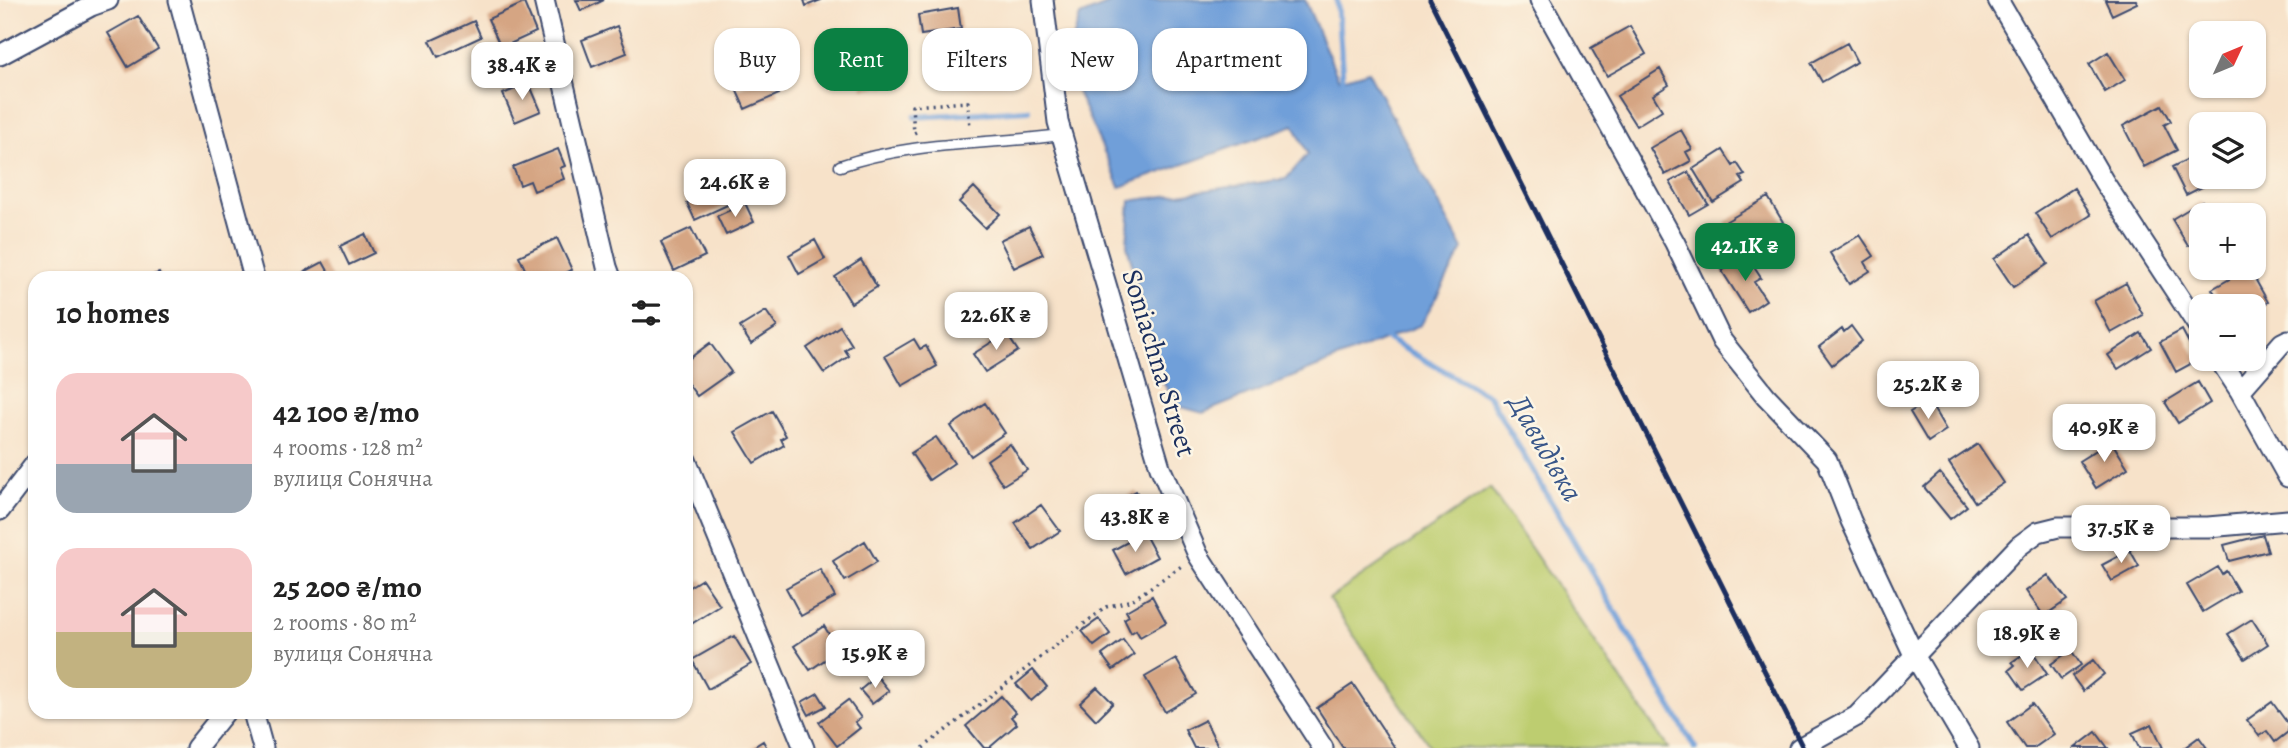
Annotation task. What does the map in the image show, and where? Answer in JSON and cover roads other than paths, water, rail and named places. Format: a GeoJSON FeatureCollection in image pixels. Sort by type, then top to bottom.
{"type":"FeatureCollection","features":[{"type":"Feature","properties":{"kind":"street"},"geometry":{"type":"LineString","coordinates":[[0,55],[107,0]]}},
{"type":"Feature","properties":{"kind":"street"},"geometry":{"type":"LineString","coordinates":[[179,0],[252,271]]}},
{"type":"Feature","properties":{"kind":"street"},"geometry":{"type":"LineString","coordinates":[[544,0],[608,271]]}},
{"type":"Feature","properties":{"kind":"street","name":"Soniachna Street"},"geometry":{"type":"LineString","coordinates":[[1043,0],[1058,122],[1160,467],[1198,555],[1323,748]]}},
{"type":"Feature","properties":{"kind":"street"},"geometry":{"type":"LineString","coordinates":[[1540,0],[1675,243],[1722,341],[1766,396],[1827,460],[1851,521],[1914,655],[1969,748]]}},
{"type":"Feature","properties":{"kind":"street"},"geometry":{"type":"LineString","coordinates":[[1998,0],[2104,182],[2189,312]]}},
{"type":"Feature","properties":{"kind":"street"},"geometry":{"type":"LineString","coordinates":[[2240,391],[2282,343],[2288,340]]}},
{"type":"Feature","properties":{"kind":"street"},"geometry":{"type":"LineString","coordinates":[[2227,371],[2288,477]]}},
{"type":"Feature","properties":{"kind":"street"},"geometry":{"type":"LineString","coordinates":[[0,510],[28,473]]}},
{"type":"Feature","properties":{"kind":"street"},"geometry":{"type":"LineString","coordinates":[[693,477],[804,748]]}},
{"type":"Feature","properties":{"kind":"street"},"geometry":{"type":"LineString","coordinates":[[1798,748],[1857,716],[2019,545],[2038,532],[2058,527],[2208,527],[2288,520]]}},
{"type":"Feature","properties":{"kind":"street"},"geometry":{"type":"LineString","coordinates":[[196,748],[219,719]]}},
{"type":"Feature","properties":{"kind":"street"},"geometry":{"type":"LineString","coordinates":[[255,719],[263,748]]}},
{"type":"Feature","properties":{"kind":"lane"},"geometry":{"type":"LineString","coordinates":[[840,166],[872,155],[901,150],[1062,135]]}},
{"type":"Feature","properties":{"kind":"water"},"geometry":{"type":"Polygon","coordinates":[[[1118,0],[1305,0],[1339,80],[1368,71],[1463,249],[1421,325],[1203,413],[1177,406],[1162,380],[1127,245],[1130,201],[1286,179],[1308,154],[1294,125],[1120,187],[1077,91],[1138,91],[1138,28],[1076,28],[1080,16],[1118,0]]]}},
{"type":"Feature","properties":{"kind":"waterway","name":"Давидівка"},"geometry":{"type":"LineString","coordinates":[[1337,0],[1343,85]]}},
{"type":"Feature","properties":{"kind":"waterway"},"geometry":{"type":"LineString","coordinates":[[915,117],[1028,110]]}},
{"type":"Feature","properties":{"kind":"waterway","name":"Давидівка"},"geometry":{"type":"LineString","coordinates":[[1382,336],[1489,396],[1695,748]]}},
{"type":"Feature","properties":{"kind":"railway"},"geometry":{"type":"LineString","coordinates":[[1430,0],[1803,748]]}}]}
